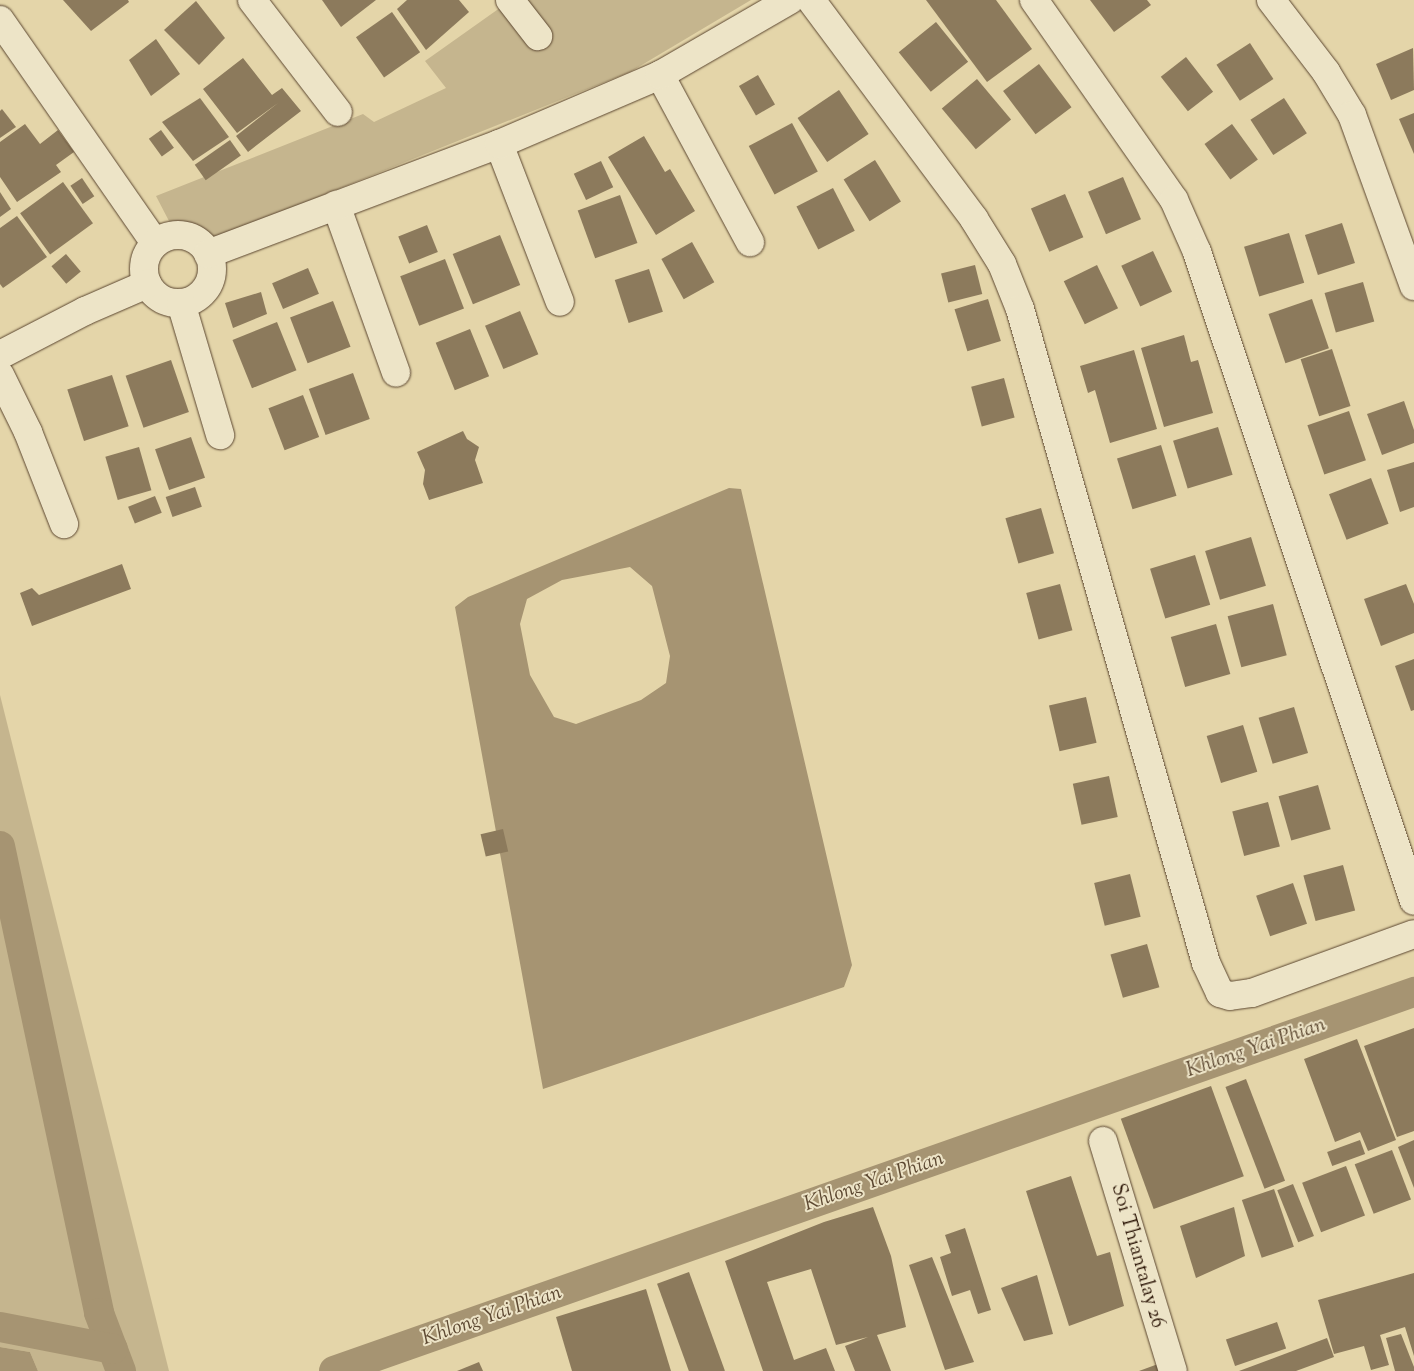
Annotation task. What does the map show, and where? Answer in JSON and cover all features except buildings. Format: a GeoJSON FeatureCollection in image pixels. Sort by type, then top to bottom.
{"type":"FeatureCollection","features":[{"type":"Feature","properties":{"kind":"street"},"geometry":{"type":"LineString","coordinates":[[252,0],[338,112]]}},
{"type":"Feature","properties":{"kind":"street"},"geometry":{"type":"LineString","coordinates":[[510,0],[538,36]]}},
{"type":"Feature","properties":{"kind":"street"},"geometry":{"type":"LineString","coordinates":[[208,254],[499,144],[660,75],[790,0]]}},
{"type":"Feature","properties":{"kind":"street"},"geometry":{"type":"LineString","coordinates":[[811,0],[974,219],[1006,273],[1020,309],[1206,963],[1220,993],[1230,996],[1252,993],[1414,934]]}},
{"type":"Feature","properties":{"kind":"street"},"geometry":{"type":"LineString","coordinates":[[1034,0],[1174,200],[1198,252],[1414,901]]}},
{"type":"Feature","properties":{"kind":"street"},"geometry":{"type":"LineString","coordinates":[[1271,0],[1326,72],[1352,115],[1414,286]]}},
{"type":"Feature","properties":{"kind":"street"},"geometry":{"type":"LineString","coordinates":[[0,20],[155,243]]}},
{"type":"Feature","properties":{"kind":"street"},"geometry":{"type":"LineString","coordinates":[[660,75],[750,242]]}},
{"type":"Feature","properties":{"kind":"street"},"geometry":{"type":"LineString","coordinates":[[499,144],[560,302]]}},
{"type":"Feature","properties":{"kind":"street"},"geometry":{"type":"LineString","coordinates":[[336,205],[396,373]]}},
{"type":"Feature","properties":{"kind":"street"},"geometry":{"type":"LineString","coordinates":[[184,236],[201,244],[208,254],[212,267],[207,286],[194,300],[181,303],[161,299],[147,284],[143,270],[146,255],[155,243],[166,237],[184,236]]}},
{"type":"Feature","properties":{"kind":"street"},"geometry":{"type":"LineString","coordinates":[[0,355],[85,311],[147,284]]}},
{"type":"Feature","properties":{"kind":"street"},"geometry":{"type":"LineString","coordinates":[[181,303],[220,435]]}},
{"type":"Feature","properties":{"kind":"street"},"geometry":{"type":"LineString","coordinates":[[0,375],[28,432],[64,524]]}},
{"type":"Feature","properties":{"kind":"street","name":"Soi Thiantalay 26"},"geometry":{"type":"LineString","coordinates":[[1103,1141],[1173,1371]]}},
{"type":"Feature","properties":{"kind":"shaded area"},"geometry":{"type":"Polygon","coordinates":[[[511,0],[751,0],[630,72],[216,238],[170,223],[156,196],[363,114],[374,122],[446,88],[425,61],[511,0]]]}},
{"type":"Feature","properties":{"kind":"shaded area"},"geometry":{"type":"Polygon","coordinates":[[[729,488],[741,489],[852,965],[844,987],[543,1089],[455,607],[468,597],[729,488]],[[630,567],[562,580],[527,599],[520,624],[530,675],[554,717],[576,724],[641,700],[666,683],[670,656],[652,586],[630,567]]]}},
{"type":"Feature","properties":{"kind":"shaded area"},"geometry":{"type":"Polygon","coordinates":[[[0,695],[169,1371],[38,1371],[30,1352],[0,1347],[0,695]]]}},
{"type":"Feature","properties":{"kind":"shaded area"},"geometry":{"type":"Polygon","coordinates":[[[0,1347],[30,1352],[38,1371],[0,1371],[0,1347]]]}},
{"type":"Feature","properties":{"kind":"waterway"},"geometry":{"type":"LineString","coordinates":[[0,846],[99,1313],[121,1371]]}},
{"type":"Feature","properties":{"kind":"waterway","name":"Khlong Yai Phian"},"geometry":{"type":"LineString","coordinates":[[334,1371],[1414,992]]}},
{"type":"Feature","properties":{"kind":"waterway"},"geometry":{"type":"LineString","coordinates":[[0,1327],[113,1349]]}}]}
